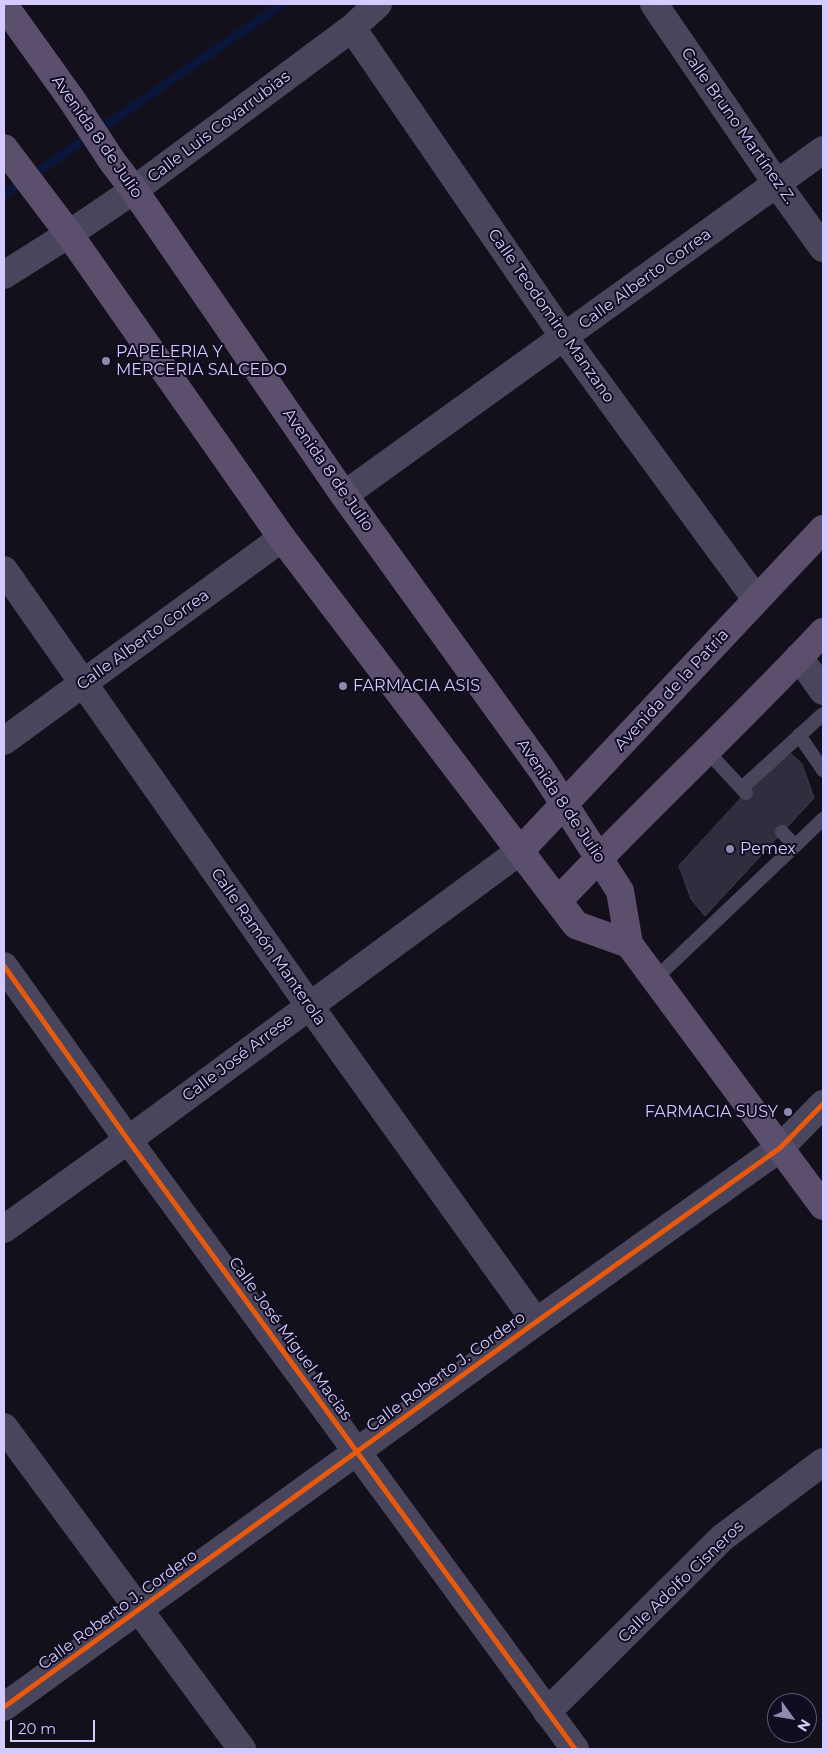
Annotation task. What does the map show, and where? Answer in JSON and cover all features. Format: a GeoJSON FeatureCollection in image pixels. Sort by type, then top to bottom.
{"type":"FeatureCollection","features":[{"type":"Feature","properties":{"kind":"main road","name":"Avenida 8 de Julio"},"geometry":{"type":"LineString","coordinates":[[4,6],[72,100],[112,161],[134,190],[344,495],[536,762],[620,891],[629,944],[823,1206]]}},
{"type":"Feature","properties":{"kind":"main road"},"geometry":{"type":"LineString","coordinates":[[4,148],[69,234],[282,538],[576,925],[629,944]]}},
{"type":"Feature","properties":{"kind":"main road","name":"Avenida de la Patria"},"geometry":{"type":"LineString","coordinates":[[520,851],[823,529]]}},
{"type":"Feature","properties":{"kind":"main road"},"geometry":{"type":"LineString","coordinates":[[558,902],[599,858],[823,632]]}},
{"type":"Feature","properties":{"kind":"street","name":"Calle Luis Covarrubias"},"geometry":{"type":"LineString","coordinates":[[4,275],[134,190],[352,28],[378,4]]}},
{"type":"Feature","properties":{"kind":"street","name":"Calle Bruno Martínez Z."},"geometry":{"type":"LineString","coordinates":[[654,4],[823,248]]}},
{"type":"Feature","properties":{"kind":"street","name":"Calle Teodomiro Manzano"},"geometry":{"type":"LineString","coordinates":[[352,28],[564,337],[756,599]]}},
{"type":"Feature","properties":{"kind":"street","name":"Calle Alberto Correa"},"geometry":{"type":"LineString","coordinates":[[344,495],[823,150]]}},
{"type":"Feature","properties":{"kind":"street","name":"Calle Alberto Correa"},"geometry":{"type":"LineString","coordinates":[[4,741],[282,538]]}},
{"type":"Feature","properties":{"kind":"street","name":"Calle Ramón Manterola"},"geometry":{"type":"LineString","coordinates":[[4,570],[309,1005],[536,1322]]}},
{"type":"Feature","properties":{"kind":"street"},"geometry":{"type":"LineString","coordinates":[[799,657],[823,690]]}},
{"type":"Feature","properties":{"kind":"street","name":"Calle José Arrese"},"geometry":{"type":"LineString","coordinates":[[4,1229],[520,851]]}},
{"type":"Feature","properties":{"kind":"street","name":"Calle José Miguel Macías"},"geometry":{"type":"LineString","coordinates":[[4,966],[128,1140],[575,1749]]}},
{"type":"Feature","properties":{"kind":"street","name":"Calle Roberto J. Cordero"},"geometry":{"type":"LineString","coordinates":[[4,1707],[780,1148],[823,1104]]}},
{"type":"Feature","properties":{"kind":"street"},"geometry":{"type":"LineString","coordinates":[[4,1427],[242,1749]]}},
{"type":"Feature","properties":{"kind":"street","name":"Calle Adolfo Cisneros"},"geometry":{"type":"LineString","coordinates":[[547,1712],[722,1538],[823,1462]]}},
{"type":"Feature","properties":{"kind":"lane"},"geometry":{"type":"LineString","coordinates":[[707,751],[744,790],[823,714]]}},
{"type":"Feature","properties":{"kind":"lane"},"geometry":{"type":"LineString","coordinates":[[800,735],[823,770]]}},
{"type":"Feature","properties":{"kind":"lane"},"geometry":{"type":"LineString","coordinates":[[655,979],[823,819]]}},
{"type":"Feature","properties":{"kind":"lane"},"geometry":{"type":"LineString","coordinates":[[782,832],[795,846]]}},
{"type":"Feature","properties":{"kind":"building","name":"Pemex"},"geometry":{"type":"Polygon","coordinates":[[[786,749],[802,764],[814,798],[705,916],[691,899],[679,866],[786,749]]]}},
{"type":"Feature","properties":{"kind":"waterway"},"geometry":{"type":"LineString","coordinates":[[4,195],[282,4]]}},
{"type":"Feature","properties":{"kind":"cycle path"},"geometry":{"type":"LineString","coordinates":[[4,966],[128,1140],[575,1749]]}},
{"type":"Feature","properties":{"kind":"cycle path"},"geometry":{"type":"LineString","coordinates":[[4,1707],[780,1148],[823,1104]]}},
{"type":"Feature","properties":{"kind":"place","name":"PAPELERIA Y MERCERIA SALCEDO"},"geometry":{"type":"Point","coordinates":[106,361]}},
{"type":"Feature","properties":{"kind":"place","name":"FARMACIA ASIS"},"geometry":{"type":"Point","coordinates":[343,686]}},
{"type":"Feature","properties":{"kind":"place","name":"Pemex"},"geometry":{"type":"Point","coordinates":[730,849]}},
{"type":"Feature","properties":{"kind":"place","name":"FARMACIA SUSY"},"geometry":{"type":"Point","coordinates":[788,1112]}}]}
